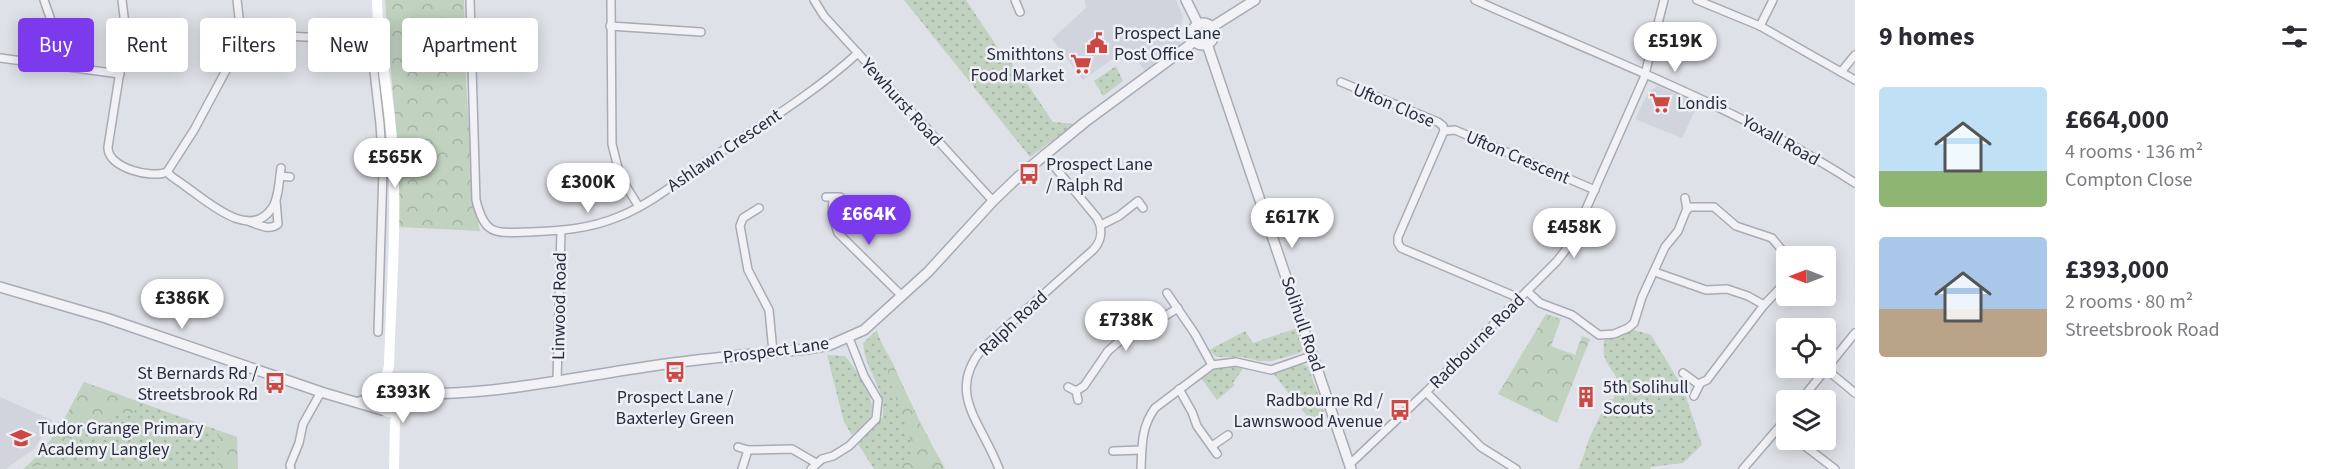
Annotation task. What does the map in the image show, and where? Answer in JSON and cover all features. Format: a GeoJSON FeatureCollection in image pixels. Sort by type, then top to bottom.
{"type":"FeatureCollection","features":[{"type":"Feature","properties":{"kind":"main road"},"geometry":{"type":"LineString","coordinates":[[377,0],[378,18]]}},
{"type":"Feature","properties":{"kind":"main road"},"geometry":{"type":"LineString","coordinates":[[384,72],[392,122],[394,159],[386,295],[389,366],[399,398],[393,444],[394,469]]}},
{"type":"Feature","properties":{"kind":"main road"},"geometry":{"type":"LineString","coordinates":[[389,366],[379,403],[393,444]]}},
{"type":"Feature","properties":{"kind":"main road"},"geometry":{"type":"LineString","coordinates":[[381,394],[388,390],[399,398]]}},
{"type":"Feature","properties":{"kind":"main road"},"geometry":{"type":"LineString","coordinates":[[383,410],[394,411],[399,398]]}},
{"type":"Feature","properties":{"kind":"street"},"geometry":{"type":"LineString","coordinates":[[44,0],[50,18]]}},
{"type":"Feature","properties":{"kind":"street"},"geometry":{"type":"LineString","coordinates":[[122,0],[126,33],[109,141],[110,156],[115,163],[158,175],[167,172],[226,72]]}},
{"type":"Feature","properties":{"kind":"street"},"geometry":{"type":"LineString","coordinates":[[237,0],[239,18]]}},
{"type":"Feature","properties":{"kind":"street","name":"Ashlawn Crescent"},"geometry":{"type":"LineString","coordinates":[[470,0],[476,200],[483,222],[496,232],[561,231],[601,223],[639,207],[827,81],[858,53]]}},
{"type":"Feature","properties":{"kind":"street"},"geometry":{"type":"LineString","coordinates":[[611,0],[612,144],[623,181],[639,207]]}},
{"type":"Feature","properties":{"kind":"street","name":"Yewhurst Road"},"geometry":{"type":"LineString","coordinates":[[814,0],[824,16],[993,201]]}},
{"type":"Feature","properties":{"kind":"street"},"geometry":{"type":"LineString","coordinates":[[1015,0],[1020,12]]}},
{"type":"Feature","properties":{"kind":"street"},"geometry":{"type":"LineString","coordinates":[[1186,0],[1198,24]]}},
{"type":"Feature","properties":{"kind":"street"},"geometry":{"type":"LineString","coordinates":[[1212,27],[1255,0]]}},
{"type":"Feature","properties":{"kind":"street","name":"Yoxall Road"},"geometry":{"type":"LineString","coordinates":[[1475,0],[1700,97],[1778,137],[1855,183]]}},
{"type":"Feature","properties":{"kind":"street","name":"Radbourne Road"},"geometry":{"type":"LineString","coordinates":[[1350,466],[1557,261],[1571,243],[1645,73],[1664,0]]}},
{"type":"Feature","properties":{"kind":"street"},"geometry":{"type":"LineString","coordinates":[[1697,0],[1760,26],[1855,80]]}},
{"type":"Feature","properties":{"kind":"street"},"geometry":{"type":"LineString","coordinates":[[1760,26],[1773,0]]}},
{"type":"Feature","properties":{"kind":"street"},"geometry":{"type":"LineString","coordinates":[[1205,23],[1212,27],[1213,38],[1207,44],[1201,45],[1195,41],[1192,32],[1198,24],[1205,23]]}},
{"type":"Feature","properties":{"kind":"street"},"geometry":{"type":"LineString","coordinates":[[610,26],[701,32]]}},
{"type":"Feature","properties":{"kind":"street","name":"Prospect Lane"},"geometry":{"type":"LineString","coordinates":[[399,398],[491,390],[654,365],[830,345],[849,338],[864,330],[928,272],[993,201],[1044,154],[1195,41]]}},
{"type":"Feature","properties":{"kind":"street","name":"Solihull Road"},"geometry":{"type":"LineString","coordinates":[[1207,44],[1350,466]]}},
{"type":"Feature","properties":{"kind":"street"},"geometry":{"type":"LineString","coordinates":[[1841,72],[1855,55]]}},
{"type":"Feature","properties":{"kind":"street"},"geometry":{"type":"LineString","coordinates":[[0,58],[18,60]]}},
{"type":"Feature","properties":{"kind":"street"},"geometry":{"type":"LineString","coordinates":[[94,70],[120,74]]}},
{"type":"Feature","properties":{"kind":"street"},"geometry":{"type":"LineString","coordinates":[[373,72],[383,170],[386,295],[378,332]]}},
{"type":"Feature","properties":{"kind":"street","name":"Ufton Close"},"geometry":{"type":"LineString","coordinates":[[1341,82],[1438,122],[1443,126],[1444,131]]}},
{"type":"Feature","properties":{"kind":"street","name":"Ufton Crescent"},"geometry":{"type":"LineString","coordinates":[[1519,298],[1401,248],[1398,243],[1398,237],[1444,131],[1455,130],[1595,190]]}},
{"type":"Feature","properties":{"kind":"street"},"geometry":{"type":"LineString","coordinates":[[1044,154],[1101,225],[1119,216],[1138,201],[1143,208]]}},
{"type":"Feature","properties":{"kind":"street"},"geometry":{"type":"LineString","coordinates":[[167,172],[216,210],[269,228],[274,228],[278,224],[276,201],[280,172],[290,177]]}},
{"type":"Feature","properties":{"kind":"street"},"geometry":{"type":"LineString","coordinates":[[833,197],[832,214],[838,232],[901,296]]}},
{"type":"Feature","properties":{"kind":"street"},"geometry":{"type":"LineString","coordinates":[[1527,291],[1540,303],[1572,315],[1599,335],[1609,335],[1628,328],[1634,323],[1642,297],[1665,247],[1678,231],[1687,209],[1685,198]]}},
{"type":"Feature","properties":{"kind":"street"},"geometry":{"type":"LineString","coordinates":[[247,221],[258,220],[266,216],[276,201]]}},
{"type":"Feature","properties":{"kind":"street"},"geometry":{"type":"LineString","coordinates":[[1687,209],[1714,207],[1736,226],[1772,238],[1779,246]]}},
{"type":"Feature","properties":{"kind":"street"},"geometry":{"type":"LineString","coordinates":[[759,208],[743,218],[740,226],[747,270],[769,310],[773,352]]}},
{"type":"Feature","properties":{"kind":"street","name":"Ralph Road"},"geometry":{"type":"LineString","coordinates":[[999,469],[967,400],[965,382],[968,370],[982,350],[1097,246],[1101,236],[1101,225]]}},
{"type":"Feature","properties":{"kind":"street","name":"Linwood Road"},"geometry":{"type":"LineString","coordinates":[[557,381],[561,231]]}},
{"type":"Feature","properties":{"kind":"street"},"geometry":{"type":"LineString","coordinates":[[1655,272],[1706,290],[1727,289],[1748,296],[1764,305]]}},
{"type":"Feature","properties":{"kind":"street"},"geometry":{"type":"LineString","coordinates":[[0,287],[106,318],[321,392],[383,410]]}},
{"type":"Feature","properties":{"kind":"street"},"geometry":{"type":"LineString","coordinates":[[1694,396],[1700,384],[1707,380],[1776,292]]}},
{"type":"Feature","properties":{"kind":"street"},"geometry":{"type":"LineString","coordinates":[[1167,293],[1212,365]]}},
{"type":"Feature","properties":{"kind":"street"},"geometry":{"type":"LineString","coordinates":[[1076,391],[1084,386],[1108,351],[1122,339],[1144,329],[1178,308]]}},
{"type":"Feature","properties":{"kind":"street"},"geometry":{"type":"LineString","coordinates":[[1836,357],[1855,333]]}},
{"type":"Feature","properties":{"kind":"street"},"geometry":{"type":"LineString","coordinates":[[738,447],[748,450],[792,448],[814,466],[841,452],[876,419],[878,400],[864,376],[849,338]]}},
{"type":"Feature","properties":{"kind":"street"},"geometry":{"type":"LineString","coordinates":[[1141,469],[1142,434],[1148,418],[1155,408],[1212,365],[1236,362],[1271,370],[1314,355]]}},
{"type":"Feature","properties":{"kind":"street"},"geometry":{"type":"LineString","coordinates":[[1683,373],[1700,384]]}},
{"type":"Feature","properties":{"kind":"street"},"geometry":{"type":"LineString","coordinates":[[1836,377],[1855,393]]}},
{"type":"Feature","properties":{"kind":"street"},"geometry":{"type":"LineString","coordinates":[[1809,390],[1819,378]]}},
{"type":"Feature","properties":{"kind":"street"},"geometry":{"type":"LineString","coordinates":[[1068,387],[1076,391]]}},
{"type":"Feature","properties":{"kind":"street"},"geometry":{"type":"LineString","coordinates":[[1179,389],[1197,426],[1217,454]]}},
{"type":"Feature","properties":{"kind":"street"},"geometry":{"type":"LineString","coordinates":[[1076,391],[1078,400]]}},
{"type":"Feature","properties":{"kind":"street"},"geometry":{"type":"LineString","coordinates":[[291,469],[290,465],[299,443],[303,424],[321,392]]}},
{"type":"Feature","properties":{"kind":"street"},"geometry":{"type":"LineString","coordinates":[[1426,392],[1481,447],[1516,469]]}},
{"type":"Feature","properties":{"kind":"street"},"geometry":{"type":"LineString","coordinates":[[356,402],[381,394]]}},
{"type":"Feature","properties":{"kind":"street"},"geometry":{"type":"LineString","coordinates":[[1212,446],[1228,435]]}},
{"type":"Feature","properties":{"kind":"street"},"geometry":{"type":"LineString","coordinates":[[1743,469],[1776,437]]}},
{"type":"Feature","properties":{"kind":"street"},"geometry":{"type":"LineString","coordinates":[[742,469],[748,450]]}},
{"type":"Feature","properties":{"kind":"street"},"geometry":{"type":"LineString","coordinates":[[1113,451],[1141,450]]}},
{"type":"Feature","properties":{"kind":"street"},"geometry":{"type":"LineString","coordinates":[[1810,450],[1835,469]]}},
{"type":"Feature","properties":{"kind":"shaded area"},"geometry":{"type":"Polygon","coordinates":[[[1085,0],[1176,0],[1183,17],[1179,35],[1181,45],[1145,71],[1128,48],[1083,80],[1052,39],[1086,8],[1085,0]]]}},
{"type":"Feature","properties":{"kind":"shaded area"},"geometry":{"type":"Polygon","coordinates":[[[1657,86],[1698,104],[1682,138],[1635,119],[1648,93],[1657,86]]]}},
{"type":"Feature","properties":{"kind":"shaded area","name":"Tudor Grange Primary Academy Langley"},"geometry":{"type":"Polygon","coordinates":[[[0,397],[52,420],[35,448],[6,469],[0,469],[0,397]]]}},
{"type":"Feature","properties":{"kind":"green space"},"geometry":{"type":"Polygon","coordinates":[[[385,0],[464,0],[464,18],[402,18],[402,72],[466,72],[474,204],[480,231],[399,227],[390,18],[387,18],[385,0]]]}},
{"type":"Feature","properties":{"kind":"green space"},"geometry":{"type":"Polygon","coordinates":[[[904,0],[966,0],[998,48],[1022,76],[1053,122],[1075,124],[1030,157],[904,0]]]}},
{"type":"Feature","properties":{"kind":"green space"},"geometry":{"type":"Polygon","coordinates":[[[1116,66],[1123,81],[1103,96],[1094,81],[1116,66]]]}},
{"type":"Feature","properties":{"kind":"green space"},"geometry":{"type":"Polygon","coordinates":[[[1546,314],[1561,319],[1551,346],[1575,355],[1582,336],[1590,339],[1557,423],[1498,394],[1546,314]]]}},
{"type":"Feature","properties":{"kind":"green space"},"geometry":{"type":"Polygon","coordinates":[[[1297,328],[1303,350],[1272,361],[1243,357],[1217,357],[1209,350],[1245,331],[1253,343],[1297,328]]]}},
{"type":"Feature","properties":{"kind":"green space"},"geometry":{"type":"Polygon","coordinates":[[[877,330],[945,469],[874,469],[858,444],[883,417],[881,396],[867,362],[863,343],[877,330]]]}},
{"type":"Feature","properties":{"kind":"green space"},"geometry":{"type":"Polygon","coordinates":[[[1634,330],[1651,335],[1683,388],[1702,445],[1683,463],[1650,469],[1579,469],[1589,439],[1608,399],[1613,400],[1616,390],[1615,374],[1604,355],[1604,340],[1634,330]]]}},
{"type":"Feature","properties":{"kind":"green space"},"geometry":{"type":"Polygon","coordinates":[[[888,354],[915,415],[945,469],[902,469],[900,463],[914,452],[888,378],[888,354]]]}},
{"type":"Feature","properties":{"kind":"green space"},"geometry":{"type":"Polygon","coordinates":[[[827,355],[845,356],[867,388],[872,407],[871,416],[865,425],[852,435],[844,422],[827,355]]]}},
{"type":"Feature","properties":{"kind":"green space"},"geometry":{"type":"Polygon","coordinates":[[[1299,364],[1308,366],[1325,414],[1310,420],[1272,372],[1299,364]]]}},
{"type":"Feature","properties":{"kind":"green space"},"geometry":{"type":"Polygon","coordinates":[[[1223,367],[1244,367],[1233,383],[1235,385],[1217,400],[1201,378],[1212,370],[1223,367]]]}},
{"type":"Feature","properties":{"kind":"green space"},"geometry":{"type":"Polygon","coordinates":[[[84,382],[237,437],[230,469],[23,469],[51,440],[84,382]]]}},
{"type":"Feature","properties":{"kind":"green space"},"geometry":{"type":"Polygon","coordinates":[[[84,382],[141,403],[133,413],[113,413],[92,430],[73,438],[49,464],[27,466],[53,438],[84,382]]]}},
{"type":"Feature","properties":{"kind":"green space"},"geometry":{"type":"Polygon","coordinates":[[[219,431],[237,437],[238,469],[218,469],[219,431]]]}},
{"type":"Feature","properties":{"kind":"place","name":"Prospect Lane Post Office"},"geometry":{"type":"Point","coordinates":[1097,43]}},
{"type":"Feature","properties":{"kind":"place","name":"Smithtons Food Market"},"geometry":{"type":"Point","coordinates":[1081,64]}},
{"type":"Feature","properties":{"kind":"place","name":"Londis"},"geometry":{"type":"Point","coordinates":[1660,103]}},
{"type":"Feature","properties":{"kind":"place","name":"Prospect Lane / Ralph Rd"},"geometry":{"type":"Point","coordinates":[1029,174]}},
{"type":"Feature","properties":{"kind":"place","name":"Prospect Lane / Baxterley Green"},"geometry":{"type":"Point","coordinates":[675,372]}},
{"type":"Feature","properties":{"kind":"place","name":"St Bernards Rd / Streetsbrook Rd"},"geometry":{"type":"Point","coordinates":[275,383]}},
{"type":"Feature","properties":{"kind":"place","name":"5th Solihull Scouts"},"geometry":{"type":"Point","coordinates":[1586,397]}},
{"type":"Feature","properties":{"kind":"place","name":"Radbourne Rd / Lawnswood Avenue"},"geometry":{"type":"Point","coordinates":[1400,410]}},
{"type":"Feature","properties":{"kind":"place","name":"Tudor Grange Primary Academy Langley"},"geometry":{"type":"Point","coordinates":[21,438]}}]}
